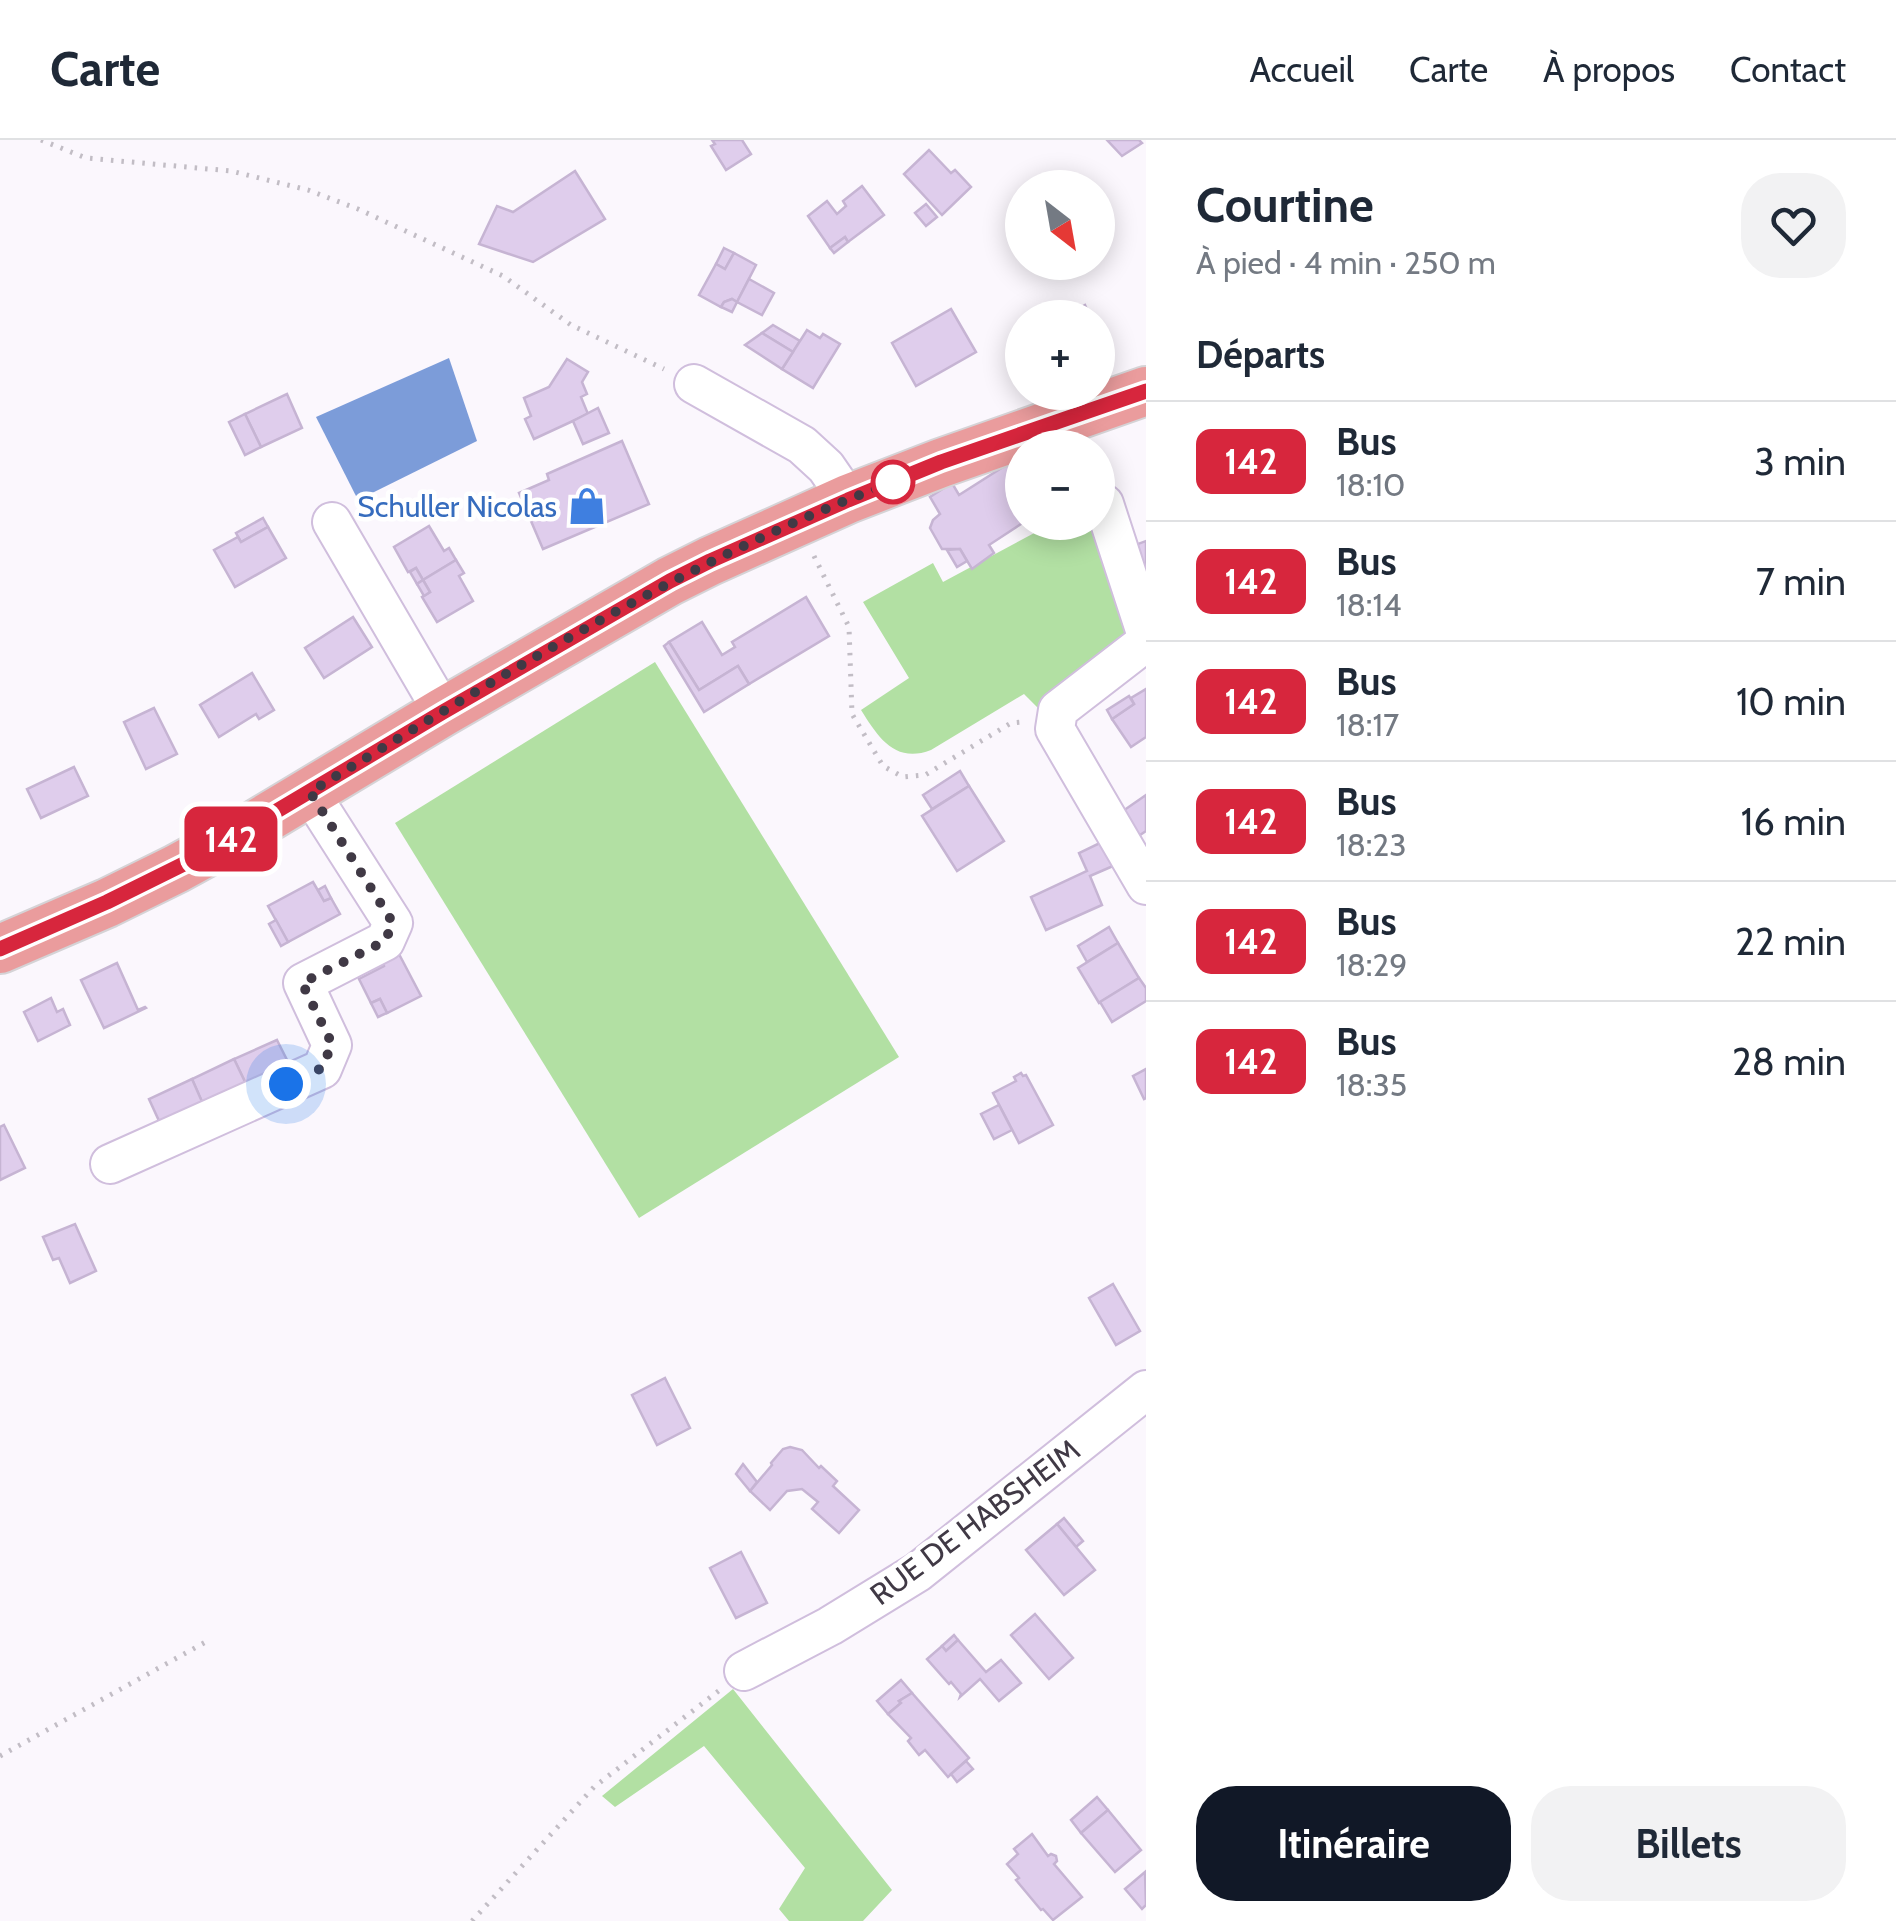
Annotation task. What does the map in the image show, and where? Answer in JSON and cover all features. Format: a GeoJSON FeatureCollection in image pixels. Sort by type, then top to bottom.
{"type":"FeatureCollection","features":[{"type":"Feature","properties":{"kind":"main road"},"geometry":{"type":"LineString","coordinates":[[0,949],[176,869],[670,581],[941,462],[1146,391]]}},
{"type":"Feature","properties":{"kind":"street"},"geometry":{"type":"LineString","coordinates":[[694,384],[802,445],[826,466],[848,500]]}},
{"type":"Feature","properties":{"kind":"street"},"geometry":{"type":"LineString","coordinates":[[332,522],[443,712]]}},
{"type":"Feature","properties":{"kind":"street"},"geometry":{"type":"LineString","coordinates":[[1115,538],[1146,634]]}},
{"type":"Feature","properties":{"kind":"street"},"geometry":{"type":"LineString","coordinates":[[1146,642],[1058,710],[1055,724],[1146,884]]}},
{"type":"Feature","properties":{"kind":"street"},"geometry":{"type":"LineString","coordinates":[[110,1164],[322,1068],[332,1044],[302,983],[385,941],[393,923],[310,792]]}},
{"type":"Feature","properties":{"kind":"street","name":"RUE DE HABSHEIM"},"geometry":{"type":"LineString","coordinates":[[744,1672],[918,1572],[1146,1390]]}},
{"type":"Feature","properties":{"kind":"path"},"geometry":{"type":"LineString","coordinates":[[41,140],[86,158],[231,171],[308,190],[503,276],[570,325],[694,384]]}},
{"type":"Feature","properties":{"kind":"path"},"geometry":{"type":"LineString","coordinates":[[797,522],[849,627],[852,714],[883,766],[904,778],[925,775],[1012,723],[1055,724]]}},
{"type":"Feature","properties":{"kind":"path"},"geometry":{"type":"LineString","coordinates":[[0,1756],[212,1640]]}},
{"type":"Feature","properties":{"kind":"path"},"geometry":{"type":"LineString","coordinates":[[472,1921],[594,1786],[744,1672]]}},
{"type":"Feature","properties":{"kind":"green space"},"geometry":{"type":"Polygon","coordinates":[[[1021,540],[1105,540],[1138,628],[1039,709],[1024,694],[931,750],[898,751],[881,738],[861,710],[909,678],[863,602],[933,563],[943,582],[1021,540]]]}},
{"type":"Feature","properties":{"kind":"green space"},"geometry":{"type":"Polygon","coordinates":[[[655,662],[899,1057],[639,1218],[395,823],[655,662]]]}},
{"type":"Feature","properties":{"kind":"green space"},"geometry":{"type":"Polygon","coordinates":[[[733,1689],[892,1890],[863,1921],[789,1921],[779,1909],[805,1868],[704,1746],[615,1807],[602,1796],[733,1689]]]}},
{"type":"Feature","properties":{"kind":"water"},"geometry":{"type":"Polygon","coordinates":[[[449,358],[477,441],[358,500],[316,417],[449,358]]]}},
{"type":"Feature","properties":{"kind":"building"},"geometry":{"type":"Polygon","coordinates":[[[712,140],[742,140],[751,154],[726,170],[711,146],[715,144],[712,140]]]}},
{"type":"Feature","properties":{"kind":"building"},"geometry":{"type":"Polygon","coordinates":[[[1107,140],[1139,140],[1142,143],[1122,156],[1107,140]]]}},
{"type":"Feature","properties":{"kind":"building"},"geometry":{"type":"Polygon","coordinates":[[[929,150],[971,187],[942,215],[904,174],[929,150]]]}},
{"type":"Feature","properties":{"kind":"building"},"geometry":{"type":"Polygon","coordinates":[[[575,171],[605,219],[533,262],[479,244],[497,206],[513,212],[575,171]]]}},
{"type":"Feature","properties":{"kind":"building"},"geometry":{"type":"Polygon","coordinates":[[[862,186],[884,215],[848,242],[845,237],[830,248],[808,216],[827,201],[837,214],[846,206],[843,201],[862,186]]]}},
{"type":"Feature","properties":{"kind":"building"},"geometry":{"type":"Polygon","coordinates":[[[926,204],[937,217],[926,226],[915,213],[926,204]]]}},
{"type":"Feature","properties":{"kind":"building"},"geometry":{"type":"Polygon","coordinates":[[[845,237],[848,242],[834,253],[830,248],[845,237]]]}},
{"type":"Feature","properties":{"kind":"building"},"geometry":{"type":"Polygon","coordinates":[[[724,248],[734,253],[725,269],[716,264],[724,248]]]}},
{"type":"Feature","properties":{"kind":"building"},"geometry":{"type":"Polygon","coordinates":[[[734,253],[756,265],[737,302],[732,299],[721,307],[699,295],[716,264],[725,269],[734,253]]]}},
{"type":"Feature","properties":{"kind":"building"},"geometry":{"type":"Polygon","coordinates":[[[749,279],[774,293],[762,315],[737,302],[749,279]]]}},
{"type":"Feature","properties":{"kind":"building"},"geometry":{"type":"Polygon","coordinates":[[[724,302],[737,302],[732,312],[721,307],[724,302]]]}},
{"type":"Feature","properties":{"kind":"building"},"geometry":{"type":"Polygon","coordinates":[[[951,309],[976,352],[916,386],[892,343],[951,309]]]}},
{"type":"Feature","properties":{"kind":"building"},"geometry":{"type":"Polygon","coordinates":[[[773,325],[800,341],[793,352],[762,333],[773,325]]]}},
{"type":"Feature","properties":{"kind":"building"},"geometry":{"type":"Polygon","coordinates":[[[807,330],[840,344],[813,388],[782,369],[807,330]]]}},
{"type":"Feature","properties":{"kind":"building"},"geometry":{"type":"Polygon","coordinates":[[[762,333],[793,352],[782,369],[745,345],[762,333]]]}},
{"type":"Feature","properties":{"kind":"building"},"geometry":{"type":"Polygon","coordinates":[[[567,359],[588,372],[582,382],[587,394],[581,397],[588,414],[534,439],[525,419],[531,416],[524,398],[549,387],[567,359]]]}},
{"type":"Feature","properties":{"kind":"building"},"geometry":{"type":"Polygon","coordinates":[[[287,394],[302,428],[261,447],[245,414],[287,394]]]}},
{"type":"Feature","properties":{"kind":"building"},"geometry":{"type":"Polygon","coordinates":[[[598,408],[609,433],[583,444],[573,421],[598,408]]]}},
{"type":"Feature","properties":{"kind":"building"},"geometry":{"type":"Polygon","coordinates":[[[245,414],[261,447],[245,455],[229,422],[245,414]]]}},
{"type":"Feature","properties":{"kind":"building"},"geometry":{"type":"Polygon","coordinates":[[[622,441],[649,504],[543,549],[519,493],[549,480],[547,474],[622,441]]]}},
{"type":"Feature","properties":{"kind":"building"},"geometry":{"type":"Polygon","coordinates":[[[1005,466],[1005,534],[989,545],[994,553],[972,569],[960,549],[942,549],[930,528],[940,514],[930,497],[952,483],[959,495],[1005,466]]]}},
{"type":"Feature","properties":{"kind":"building"},"geometry":{"type":"Polygon","coordinates":[[[263,518],[268,527],[241,542],[236,533],[263,518]]]}},
{"type":"Feature","properties":{"kind":"building"},"geometry":{"type":"Polygon","coordinates":[[[429,526],[444,551],[449,548],[456,560],[423,580],[416,568],[408,572],[394,547],[429,526]]]}},
{"type":"Feature","properties":{"kind":"building"},"geometry":{"type":"Polygon","coordinates":[[[268,527],[286,558],[235,587],[214,550],[238,537],[241,542],[268,527]]]}},
{"type":"Feature","properties":{"kind":"building"},"geometry":{"type":"Polygon","coordinates":[[[1146,541],[1146,574],[1127,548],[1146,541]]]}},
{"type":"Feature","properties":{"kind":"building"},"geometry":{"type":"Polygon","coordinates":[[[960,549],[967,561],[957,567],[947,550],[960,549]]]}},
{"type":"Feature","properties":{"kind":"building"},"geometry":{"type":"Polygon","coordinates":[[[456,560],[464,573],[459,576],[473,601],[437,622],[422,597],[430,592],[423,580],[456,560]]]}},
{"type":"Feature","properties":{"kind":"building"},"geometry":{"type":"Polygon","coordinates":[[[416,568],[423,580],[417,584],[410,572],[416,568]]]}},
{"type":"Feature","properties":{"kind":"building"},"geometry":{"type":"Polygon","coordinates":[[[423,580],[430,592],[424,596],[417,584],[423,580]]]}},
{"type":"Feature","properties":{"kind":"building"},"geometry":{"type":"Polygon","coordinates":[[[806,597],[829,636],[749,684],[738,666],[699,690],[669,642],[702,622],[722,655],[735,647],[732,642],[806,597]]]}},
{"type":"Feature","properties":{"kind":"building"},"geometry":{"type":"Polygon","coordinates":[[[353,617],[372,647],[324,678],[305,648],[353,617]]]}},
{"type":"Feature","properties":{"kind":"building"},"geometry":{"type":"Polygon","coordinates":[[[669,642],[699,690],[738,666],[749,684],[704,712],[664,646],[669,642]]]}},
{"type":"Feature","properties":{"kind":"building"},"geometry":{"type":"Polygon","coordinates":[[[252,673],[274,710],[259,719],[256,714],[219,737],[200,705],[252,673]]]}},
{"type":"Feature","properties":{"kind":"building"},"geometry":{"type":"Polygon","coordinates":[[[1146,689],[1146,737],[1131,747],[1112,719],[1134,704],[1131,698],[1146,689]]]}},
{"type":"Feature","properties":{"kind":"building"},"geometry":{"type":"Polygon","coordinates":[[[1129,696],[1134,704],[1112,719],[1107,710],[1129,696]]]}},
{"type":"Feature","properties":{"kind":"building"},"geometry":{"type":"Polygon","coordinates":[[[154,708],[177,754],[146,769],[124,722],[154,708]]]}},
{"type":"Feature","properties":{"kind":"building"},"geometry":{"type":"Polygon","coordinates":[[[74,767],[88,796],[41,818],[27,789],[74,767]]]}},
{"type":"Feature","properties":{"kind":"building"},"geometry":{"type":"Polygon","coordinates":[[[960,771],[969,786],[932,809],[923,795],[960,771]]]}},
{"type":"Feature","properties":{"kind":"building"},"geometry":{"type":"Polygon","coordinates":[[[969,786],[1004,841],[957,871],[922,816],[969,786]]]}},
{"type":"Feature","properties":{"kind":"building"},"geometry":{"type":"Polygon","coordinates":[[[1146,795],[1146,831],[1137,837],[1120,813],[1146,795]]]}},
{"type":"Feature","properties":{"kind":"building"},"geometry":{"type":"Polygon","coordinates":[[[1102,842],[1113,866],[1090,876],[1102,905],[1046,930],[1031,897],[1087,871],[1079,853],[1102,842]]]}},
{"type":"Feature","properties":{"kind":"building"},"geometry":{"type":"Polygon","coordinates":[[[313,882],[324,901],[331,898],[340,914],[288,942],[268,906],[313,882]]]}},
{"type":"Feature","properties":{"kind":"building"},"geometry":{"type":"Polygon","coordinates":[[[325,886],[331,898],[324,901],[318,890],[325,886]]]}},
{"type":"Feature","properties":{"kind":"building"},"geometry":{"type":"Polygon","coordinates":[[[276,920],[288,942],[281,946],[269,924],[276,920]]]}},
{"type":"Feature","properties":{"kind":"building"},"geometry":{"type":"Polygon","coordinates":[[[1109,927],[1118,943],[1087,962],[1078,946],[1109,927]]]}},
{"type":"Feature","properties":{"kind":"building"},"geometry":{"type":"Polygon","coordinates":[[[1118,943],[1139,978],[1099,1003],[1078,968],[1118,943]]]}},
{"type":"Feature","properties":{"kind":"building"},"geometry":{"type":"Polygon","coordinates":[[[399,954],[421,996],[387,1013],[380,999],[371,1003],[359,979],[399,954]]]}},
{"type":"Feature","properties":{"kind":"building"},"geometry":{"type":"Polygon","coordinates":[[[117,963],[138,1010],[146,1008],[104,1028],[81,980],[117,963]]]}},
{"type":"Feature","properties":{"kind":"building"},"geometry":{"type":"Polygon","coordinates":[[[1139,978],[1146,988],[1146,1001],[1112,1022],[1100,1002],[1139,978]]]}},
{"type":"Feature","properties":{"kind":"building"},"geometry":{"type":"Polygon","coordinates":[[[51,998],[57,1012],[63,1009],[70,1025],[38,1041],[24,1012],[51,998]]]}},
{"type":"Feature","properties":{"kind":"building"},"geometry":{"type":"Polygon","coordinates":[[[380,999],[387,1013],[378,1017],[371,1003],[380,999]]]}},
{"type":"Feature","properties":{"kind":"building"},"geometry":{"type":"Polygon","coordinates":[[[277,1040],[289,1064],[246,1084],[234,1059],[277,1040]]]}},
{"type":"Feature","properties":{"kind":"building"},"geometry":{"type":"Polygon","coordinates":[[[234,1059],[246,1084],[203,1104],[192,1079],[234,1059]]]}},
{"type":"Feature","properties":{"kind":"building"},"geometry":{"type":"Polygon","coordinates":[[[1146,1069],[1146,1098],[1144,1099],[1133,1076],[1146,1069]]]}},
{"type":"Feature","properties":{"kind":"building"},"geometry":{"type":"Polygon","coordinates":[[[1026,1075],[1053,1125],[1019,1143],[993,1093],[1016,1081],[1014,1077],[1026,1075]]]}},
{"type":"Feature","properties":{"kind":"building"},"geometry":{"type":"Polygon","coordinates":[[[192,1079],[203,1104],[160,1123],[149,1099],[192,1079]]]}},
{"type":"Feature","properties":{"kind":"building"},"geometry":{"type":"Polygon","coordinates":[[[999,1105],[1012,1130],[994,1139],[981,1114],[999,1105]]]}},
{"type":"Feature","properties":{"kind":"building"},"geometry":{"type":"Polygon","coordinates":[[[4,1125],[25,1168],[0,1180],[0,1127],[4,1125]]]}},
{"type":"Feature","properties":{"kind":"building"},"geometry":{"type":"Polygon","coordinates":[[[75,1224],[96,1271],[70,1283],[59,1258],[53,1260],[43,1237],[75,1224]]]}},
{"type":"Feature","properties":{"kind":"building"},"geometry":{"type":"Polygon","coordinates":[[[1113,1284],[1140,1331],[1116,1345],[1089,1298],[1113,1284]]]}},
{"type":"Feature","properties":{"kind":"building"},"geometry":{"type":"Polygon","coordinates":[[[665,1378],[690,1428],[657,1445],[632,1395],[665,1378]]]}},
{"type":"Feature","properties":{"kind":"building"},"geometry":{"type":"Polygon","coordinates":[[[783,1449],[802,1450],[821,1466],[837,1481],[833,1486],[859,1510],[839,1533],[812,1509],[818,1502],[802,1489],[787,1491],[770,1510],[750,1491],[783,1449]]]}},
{"type":"Feature","properties":{"kind":"building"},"geometry":{"type":"Polygon","coordinates":[[[743,1464],[757,1482],[750,1491],[736,1474],[743,1464]]]}},
{"type":"Feature","properties":{"kind":"building"},"geometry":{"type":"Polygon","coordinates":[[[1064,1518],[1083,1541],[1076,1547],[1057,1524],[1064,1518]]]}},
{"type":"Feature","properties":{"kind":"building"},"geometry":{"type":"Polygon","coordinates":[[[1057,1524],[1095,1570],[1064,1595],[1026,1550],[1057,1524]]]}},
{"type":"Feature","properties":{"kind":"building"},"geometry":{"type":"Polygon","coordinates":[[[741,1552],[767,1603],[736,1618],[710,1568],[741,1552]]]}},
{"type":"Feature","properties":{"kind":"building"},"geometry":{"type":"Polygon","coordinates":[[[1035,1614],[1073,1658],[1049,1679],[1011,1635],[1035,1614]]]}},
{"type":"Feature","properties":{"kind":"building"},"geometry":{"type":"Polygon","coordinates":[[[954,1635],[958,1640],[946,1651],[942,1646],[954,1635]]]}},
{"type":"Feature","properties":{"kind":"building"},"geometry":{"type":"Polygon","coordinates":[[[958,1640],[986,1672],[1001,1660],[1021,1683],[999,1701],[980,1679],[960,1697],[951,1682],[927,1659],[942,1646],[946,1651],[958,1640]]]}},
{"type":"Feature","properties":{"kind":"building"},"geometry":{"type":"Polygon","coordinates":[[[901,1680],[912,1693],[888,1714],[877,1701],[901,1680]]]}},
{"type":"Feature","properties":{"kind":"building"},"geometry":{"type":"Polygon","coordinates":[[[912,1693],[969,1758],[948,1777],[925,1750],[919,1755],[908,1741],[911,1738],[888,1714],[912,1693]]]}},
{"type":"Feature","properties":{"kind":"building"},"geometry":{"type":"Polygon","coordinates":[[[966,1761],[973,1769],[957,1782],[951,1774],[966,1761]]]}},
{"type":"Feature","properties":{"kind":"building"},"geometry":{"type":"Polygon","coordinates":[[[1097,1797],[1108,1810],[1081,1833],[1071,1820],[1097,1797]]]}},
{"type":"Feature","properties":{"kind":"building"},"geometry":{"type":"Polygon","coordinates":[[[1108,1810],[1141,1850],[1115,1872],[1081,1833],[1108,1810]]]}},
{"type":"Feature","properties":{"kind":"building"},"geometry":{"type":"Polygon","coordinates":[[[1032,1834],[1048,1856],[1056,1856],[1054,1864],[1082,1897],[1053,1920],[1016,1880],[1019,1878],[1007,1864],[1018,1854],[1014,1849],[1032,1834]]]}},
{"type":"Feature","properties":{"kind":"building"},"geometry":{"type":"Polygon","coordinates":[[[1145,1872],[1146,1905],[1142,1909],[1125,1889],[1145,1872]]]}},
{"type":"Feature","properties":{"kind":"bus line","name":"142"},"geometry":{"type":"LineString","coordinates":[[0,949],[208,852],[443,712],[710,561],[941,462],[1146,391]]}},
{"type":"Feature","properties":{"kind":"place","name":"Schuller Nicolas"},"geometry":{"type":"Point","coordinates":[587,506]}},
{"type":"Feature","properties":{"kind":"route"},"geometry":{"type":"LineString","coordinates":[[286,1084],[322,1068],[332,1044],[302,983],[385,941],[393,923],[310,792],[670,581],[893,482]]}}]}
